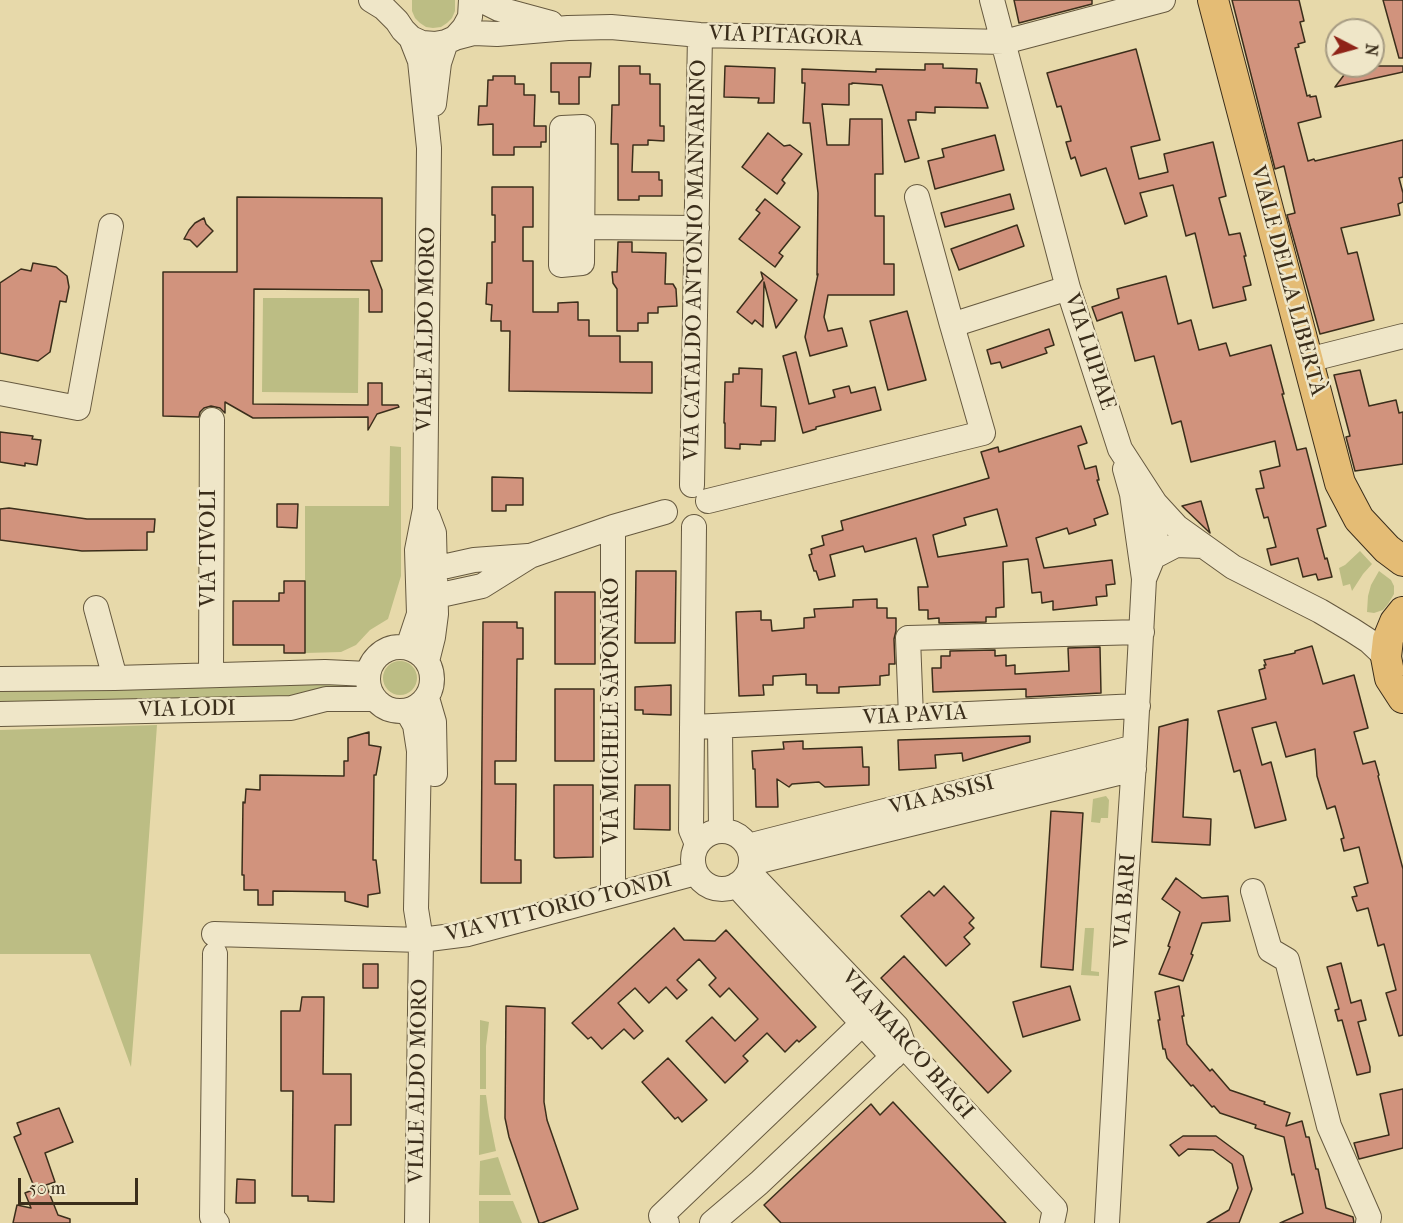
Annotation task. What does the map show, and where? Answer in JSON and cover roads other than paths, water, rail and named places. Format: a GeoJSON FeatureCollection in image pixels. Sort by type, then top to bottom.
{"type":"FeatureCollection","features":[{"type":"Feature","properties":{"kind":"main road","name":"VIALE DELLA LIBERTÀ"},"geometry":{"type":"LineString","coordinates":[[1213,0],[1340,483],[1359,519],[1395,555],[1403,581]]}},
{"type":"Feature","properties":{"kind":"main road"},"geometry":{"type":"LineString","coordinates":[[1399,617],[1388,639],[1386,657],[1390,678],[1403,698]]}},
{"type":"Feature","properties":{"kind":"street","name":"VIA PITAGORA"},"geometry":{"type":"LineString","coordinates":[[371,0],[401,20],[422,43],[435,44],[474,33],[497,34],[611,27],[700,35],[1004,42],[1163,0]]}},
{"type":"Feature","properties":{"kind":"street"},"geometry":{"type":"LineString","coordinates":[[451,40],[464,28],[470,17],[471,0]]}},
{"type":"Feature","properties":{"kind":"street","name":"VIA PITAGORA"},"geometry":{"type":"LineString","coordinates":[[481,0],[499,9],[568,28]]}},
{"type":"Feature","properties":{"kind":"street"},"geometry":{"type":"LineString","coordinates":[[527,0],[535,8],[611,27]]}},
{"type":"Feature","properties":{"kind":"street","name":"VIA LUPIAE"},"geometry":{"type":"LineString","coordinates":[[992,0],[1068,288],[1120,449],[1155,503],[1177,527],[1233,567],[1320,611],[1352,630],[1369,641],[1386,657]]}},
{"type":"Feature","properties":{"kind":"street","name":"VIALE ALDO MORO"},"geometry":{"type":"LineString","coordinates":[[401,20],[420,61],[429,148]]}},
{"type":"Feature","properties":{"kind":"street","name":"VIA CATALDO ANTONIO MANNARINO"},"geometry":{"type":"LineString","coordinates":[[697,844],[691,830],[694,527],[706,517],[708,509],[700,493],[697,228],[700,35]]}},
{"type":"Feature","properties":{"kind":"street","name":"VIALE ALDO MORO"},"geometry":{"type":"LineString","coordinates":[[421,940],[432,896],[435,732],[427,698],[432,686],[432,673],[418,654],[417,550],[425,509],[429,148],[439,63],[451,40]]}},
{"type":"Feature","properties":{"kind":"street"},"geometry":{"type":"LineString","coordinates":[[583,127],[583,227],[582,263],[561,265],[562,128],[583,127]]}},
{"type":"Feature","properties":{"kind":"street"},"geometry":{"type":"LineString","coordinates":[[700,493],[983,433],[951,325],[917,196]]}},
{"type":"Feature","properties":{"kind":"street"},"geometry":{"type":"LineString","coordinates":[[0,393],[78,408],[111,225]]}},
{"type":"Feature","properties":{"kind":"street"},"geometry":{"type":"LineString","coordinates":[[583,227],[697,228]]}},
{"type":"Feature","properties":{"kind":"street"},"geometry":{"type":"LineString","coordinates":[[951,325],[1068,288]]}},
{"type":"Feature","properties":{"kind":"street"},"geometry":{"type":"LineString","coordinates":[[1308,360],[1403,336]]}},
{"type":"Feature","properties":{"kind":"street","name":"VIA TIVOLI"},"geometry":{"type":"LineString","coordinates":[[211,675],[212,420]]}},
{"type":"Feature","properties":{"kind":"street","name":"VIA BARI"},"geometry":{"type":"LineString","coordinates":[[1120,449],[1149,568]]}},
{"type":"Feature","properties":{"kind":"street","name":"VIA CATALDO ANTONIO MANNARINO"},"geometry":{"type":"LineString","coordinates":[[665,512],[668,495],[675,488],[683,485],[700,493]]}},
{"type":"Feature","properties":{"kind":"street","name":"VIA BARI"},"geometry":{"type":"LineString","coordinates":[[1107,1223],[1142,632],[1156,530],[1155,503]]}},
{"type":"Feature","properties":{"kind":"street","name":"VIALE ALDO MORO"},"geometry":{"type":"LineString","coordinates":[[418,654],[435,625],[434,533],[425,509]]}},
{"type":"Feature","properties":{"kind":"street"},"geometry":{"type":"LineString","coordinates":[[436,596],[482,586],[530,556],[665,512],[676,526],[685,529],[694,527]]}},
{"type":"Feature","properties":{"kind":"street","name":"VIA MICHELE SAPONARO"},"geometry":{"type":"LineString","coordinates":[[613,895],[614,527]]}},
{"type":"Feature","properties":{"kind":"street"},"geometry":{"type":"LineString","coordinates":[[1149,568],[1176,545],[1203,546]]}},
{"type":"Feature","properties":{"kind":"street"},"geometry":{"type":"LineString","coordinates":[[436,567],[474,560],[530,556]]}},
{"type":"Feature","properties":{"kind":"street"},"geometry":{"type":"LineString","coordinates":[[96,608],[115,678]]}},
{"type":"Feature","properties":{"kind":"street","name":"VIA LUPIAE"},"geometry":{"type":"LineString","coordinates":[[1320,611],[1365,624],[1399,617]]}},
{"type":"Feature","properties":{"kind":"street"},"geometry":{"type":"LineString","coordinates":[[911,717],[908,638],[1142,632]]}},
{"type":"Feature","properties":{"kind":"street"},"geometry":{"type":"LineString","coordinates":[[418,654],[390,648],[375,658],[368,674],[368,687],[374,699],[383,707],[394,711],[407,711],[418,706],[427,698]]}},
{"type":"Feature","properties":{"kind":"street","name":"VIA LODI"},"geometry":{"type":"LineString","coordinates":[[0,679],[325,672],[368,674]]}},
{"type":"Feature","properties":{"kind":"street","name":"VIA LODI"},"geometry":{"type":"LineString","coordinates":[[0,714],[291,708],[326,699],[374,699]]}},
{"type":"Feature","properties":{"kind":"street","name":"VIA PAVIA"},"geometry":{"type":"LineString","coordinates":[[692,728],[1138,706]]}},
{"type":"Feature","properties":{"kind":"street","name":"VIALE ALDO MORO"},"geometry":{"type":"LineString","coordinates":[[407,711],[415,725],[419,751],[416,909],[421,940],[417,1223]]}},
{"type":"Feature","properties":{"kind":"street"},"geometry":{"type":"LineString","coordinates":[[720,726],[721,830]]}},
{"type":"Feature","properties":{"kind":"street","name":"VIA ASSISI"},"geometry":{"type":"LineString","coordinates":[[746,866],[1135,758]]}},
{"type":"Feature","properties":{"kind":"street"},"geometry":{"type":"LineString","coordinates":[[697,844],[707,834],[721,830],[736,834],[746,866]]}},
{"type":"Feature","properties":{"kind":"street","name":"VIA VITTORIO TONDI"},"geometry":{"type":"LineString","coordinates":[[697,844],[693,858],[696,873],[707,885],[721,889],[746,866]]}},
{"type":"Feature","properties":{"kind":"street","name":"VIA MARCO BIAGI"},"geometry":{"type":"LineString","coordinates":[[746,866],[863,1023],[899,1052],[1055,1209],[1052,1223]]}},
{"type":"Feature","properties":{"kind":"street","name":"VIA MARCO BIAGI"},"geometry":{"type":"LineString","coordinates":[[746,866],[897,1027],[899,1052]]}},
{"type":"Feature","properties":{"kind":"street","name":"VIA VITTORIO TONDI"},"geometry":{"type":"LineString","coordinates":[[217,1223],[212,1217],[214,944],[421,940],[468,934],[696,873]]}},
{"type":"Feature","properties":{"kind":"street"},"geometry":{"type":"LineString","coordinates":[[1253,891],[1270,950],[1287,960],[1329,1126],[1368,1217],[1368,1223]]}},
{"type":"Feature","properties":{"kind":"street"},"geometry":{"type":"LineString","coordinates":[[667,1223],[661,1216],[863,1023]]}},
{"type":"Feature","properties":{"kind":"street"},"geometry":{"type":"LineString","coordinates":[[689,1191],[715,1222],[899,1052]]}}]}
